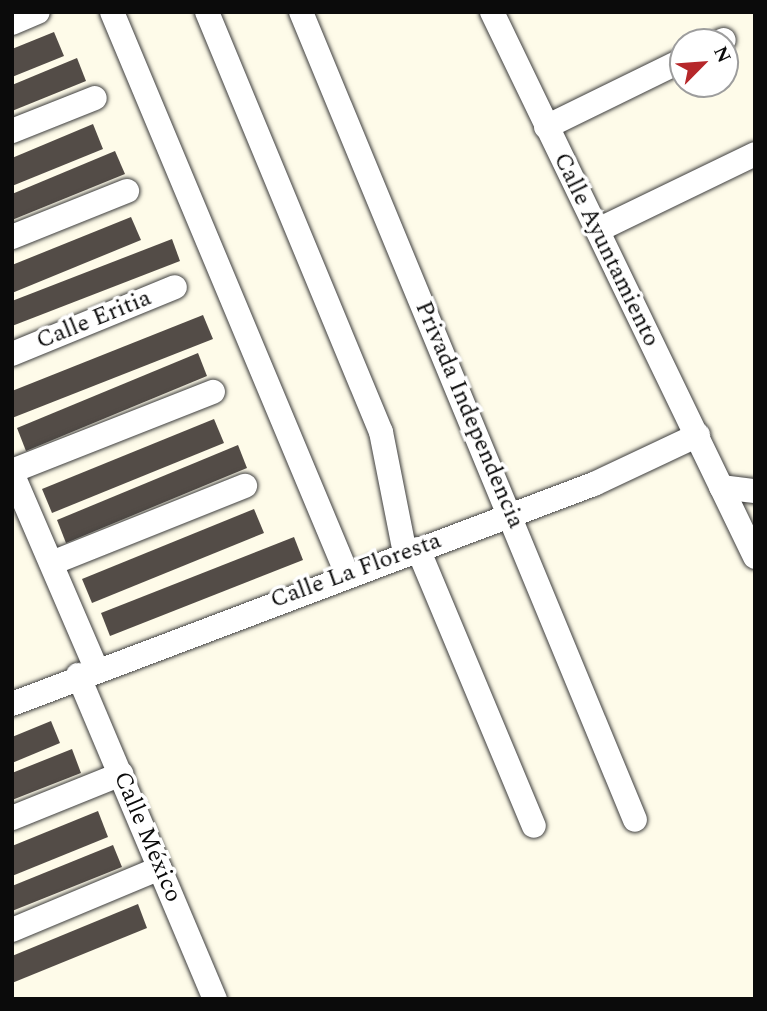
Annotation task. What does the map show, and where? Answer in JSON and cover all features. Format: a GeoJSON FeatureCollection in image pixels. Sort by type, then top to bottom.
{"type":"FeatureCollection","features":[{"type":"Feature","properties":{"kind":"street"},"geometry":{"type":"LineString","coordinates":[[12,23],[38,12]]}},
{"type":"Feature","properties":{"kind":"street"},"geometry":{"type":"LineString","coordinates":[[113,12],[347,574]]}},
{"type":"Feature","properties":{"kind":"street"},"geometry":{"type":"LineString","coordinates":[[207,12],[381,432],[395,477],[412,551],[534,826]]}},
{"type":"Feature","properties":{"kind":"street","name":"Privada Independencia"},"geometry":{"type":"LineString","coordinates":[[301,12],[635,820]]}},
{"type":"Feature","properties":{"kind":"street","name":"Calle Ayuntamiento"},"geometry":{"type":"LineString","coordinates":[[497,14],[546,127],[755,557]]}},
{"type":"Feature","properties":{"kind":"street"},"geometry":{"type":"LineString","coordinates":[[546,127],[669,67]]}},
{"type":"Feature","properties":{"kind":"street"},"geometry":{"type":"LineString","coordinates":[[12,131],[95,98]]}},
{"type":"Feature","properties":{"kind":"street"},"geometry":{"type":"LineString","coordinates":[[598,230],[755,154]]}},
{"type":"Feature","properties":{"kind":"street"},"geometry":{"type":"LineString","coordinates":[[12,237],[127,191]]}},
{"type":"Feature","properties":{"kind":"street","name":"Calle Eritia"},"geometry":{"type":"LineString","coordinates":[[12,354],[175,287]]}},
{"type":"Feature","properties":{"kind":"street"},"geometry":{"type":"LineString","coordinates":[[12,472],[213,392]]}},
{"type":"Feature","properties":{"kind":"street","name":"Calle La Floresta"},"geometry":{"type":"LineString","coordinates":[[12,704],[87,672],[510,515],[698,435]]}},
{"type":"Feature","properties":{"kind":"street","name":"Calle México"},"geometry":{"type":"LineString","coordinates":[[12,472],[52,563],[121,774],[215,999]]}},
{"type":"Feature","properties":{"kind":"street"},"geometry":{"type":"LineString","coordinates":[[52,563],[245,486]]}},
{"type":"Feature","properties":{"kind":"street"},"geometry":{"type":"LineString","coordinates":[[721,487],[755,491]]}},
{"type":"Feature","properties":{"kind":"street"},"geometry":{"type":"LineString","coordinates":[[12,818],[121,774]]}},
{"type":"Feature","properties":{"kind":"street"},"geometry":{"type":"LineString","coordinates":[[12,930],[160,868]]}},
{"type":"Feature","properties":{"kind":"building"},"geometry":{"type":"Polygon","coordinates":[[[54,32],[64,56],[12,77],[12,49],[54,32]]]}},
{"type":"Feature","properties":{"kind":"building"},"geometry":{"type":"Polygon","coordinates":[[[77,58],[86,81],[12,111],[12,85],[77,58]]]}},
{"type":"Feature","properties":{"kind":"building"},"geometry":{"type":"Polygon","coordinates":[[[93,124],[103,149],[12,186],[12,158],[93,124]]]}},
{"type":"Feature","properties":{"kind":"building"},"geometry":{"type":"Polygon","coordinates":[[[115,151],[125,174],[12,220],[12,194],[115,151]]]}},
{"type":"Feature","properties":{"kind":"building"},"geometry":{"type":"Polygon","coordinates":[[[131,217],[141,240],[12,293],[12,265],[131,217]]]}},
{"type":"Feature","properties":{"kind":"building"},"geometry":{"type":"Polygon","coordinates":[[[172,239],[180,261],[12,326],[12,301],[172,239]]]}},
{"type":"Feature","properties":{"kind":"building"},"geometry":{"type":"Polygon","coordinates":[[[203,315],[213,339],[12,418],[12,391],[203,315]]]}},
{"type":"Feature","properties":{"kind":"building"},"geometry":{"type":"Polygon","coordinates":[[[198,353],[207,376],[26,451],[17,428],[198,353]]]}},
{"type":"Feature","properties":{"kind":"building"},"geometry":{"type":"Polygon","coordinates":[[[214,419],[224,443],[52,513],[42,489],[214,419]]]}},
{"type":"Feature","properties":{"kind":"building"},"geometry":{"type":"Polygon","coordinates":[[[238,445],[247,468],[66,543],[57,520],[238,445]]]}},
{"type":"Feature","properties":{"kind":"building"},"geometry":{"type":"Polygon","coordinates":[[[254,509],[264,533],[92,603],[82,579],[254,509]]]}},
{"type":"Feature","properties":{"kind":"building"},"geometry":{"type":"Polygon","coordinates":[[[294,537],[303,560],[110,636],[101,613],[294,537]]]}},
{"type":"Feature","properties":{"kind":"building"},"geometry":{"type":"Polygon","coordinates":[[[51,721],[60,743],[12,763],[12,737],[51,721]]]}},
{"type":"Feature","properties":{"kind":"building"},"geometry":{"type":"Polygon","coordinates":[[[72,749],[81,773],[12,800],[12,773],[72,749]]]}},
{"type":"Feature","properties":{"kind":"building"},"geometry":{"type":"Polygon","coordinates":[[[98,811],[108,837],[12,876],[12,846],[98,811]]]}},
{"type":"Feature","properties":{"kind":"building"},"geometry":{"type":"Polygon","coordinates":[[[113,845],[122,867],[12,911],[12,886],[113,845]]]}},
{"type":"Feature","properties":{"kind":"building"},"geometry":{"type":"Polygon","coordinates":[[[138,904],[147,928],[12,983],[12,956],[138,904]]]}}]}
